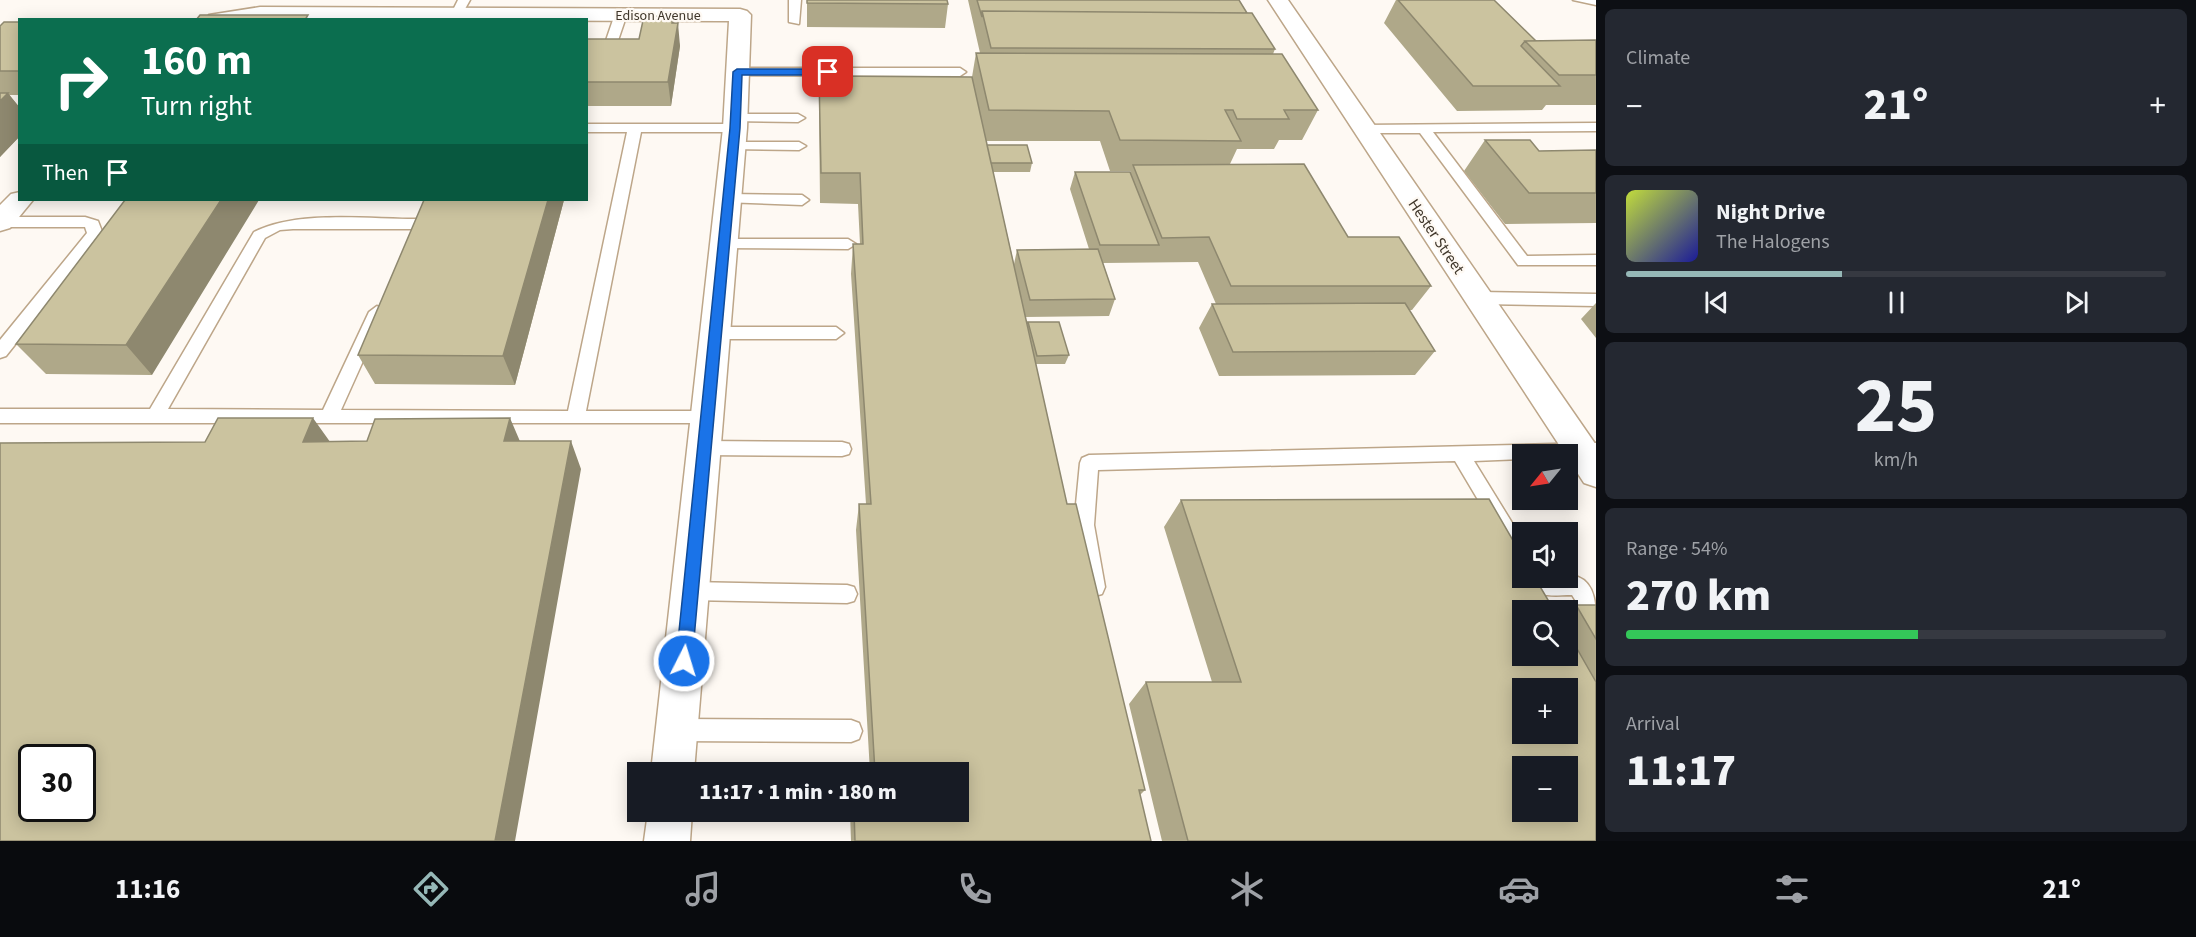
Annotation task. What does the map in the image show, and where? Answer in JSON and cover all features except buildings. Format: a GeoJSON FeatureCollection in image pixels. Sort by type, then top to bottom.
{"type":"FeatureCollection","features":[{"type":"Feature","properties":{"kind":"street","name":"Hester Street"},"geometry":{"type":"LineString","coordinates":[[1278,0],[1479,298],[1591,458]]}},
{"type":"Feature","properties":{"kind":"street","name":"Edison Avenue"},"geometry":{"type":"LineString","coordinates":[[229,18],[260,13],[423,17],[460,7],[499,17],[621,14],[740,15],[737,72]]}},
{"type":"Feature","properties":{"kind":"street"},"geometry":{"type":"LineString","coordinates":[[674,762],[728,200],[737,72]]}},
{"type":"Feature","properties":{"kind":"street"},"geometry":{"type":"LineString","coordinates":[[0,222],[19,201]]}},
{"type":"Feature","properties":{"kind":"street"},"geometry":{"type":"LineString","coordinates":[[667,841],[668,822]]}},
{"type":"Feature","properties":{"kind":"lane"},"geometry":{"type":"LineString","coordinates":[[795,0],[795,22]]}},
{"type":"Feature","properties":{"kind":"lane"},"geometry":{"type":"LineString","coordinates":[[1579,0],[1596,2]]}},
{"type":"Feature","properties":{"kind":"lane"},"geometry":{"type":"LineString","coordinates":[[605,61],[621,14]]}},
{"type":"Feature","properties":{"kind":"lane"},"geometry":{"type":"LineString","coordinates":[[737,72],[960,72]]}},
{"type":"Feature","properties":{"kind":"lane"},"geometry":{"type":"LineString","coordinates":[[588,128],[734,130],[798,118]]}},
{"type":"Feature","properties":{"kind":"lane"},"geometry":{"type":"LineString","coordinates":[[1364,129],[1596,127]]}},
{"type":"Feature","properties":{"kind":"lane"},"geometry":{"type":"LineString","coordinates":[[576,417],[635,128]]}},
{"type":"Feature","properties":{"kind":"lane"},"geometry":{"type":"LineString","coordinates":[[1423,128],[1523,261],[1596,260]]}},
{"type":"Feature","properties":{"kind":"lane"},"geometry":{"type":"LineString","coordinates":[[734,130],[799,146]]}},
{"type":"Feature","properties":{"kind":"lane"},"geometry":{"type":"LineString","coordinates":[[728,200],[802,200]]}},
{"type":"Feature","properties":{"kind":"lane"},"geometry":{"type":"LineString","coordinates":[[407,245],[424,208]]}},
{"type":"Feature","properties":{"kind":"lane"},"geometry":{"type":"LineString","coordinates":[[0,222],[85,222],[93,224],[96,228],[95,234],[0,352]]}},
{"type":"Feature","properties":{"kind":"lane"},"geometry":{"type":"LineString","coordinates":[[155,416],[259,235],[278,226],[293,224],[416,224]]}},
{"type":"Feature","properties":{"kind":"lane"},"geometry":{"type":"LineString","coordinates":[[723,244],[848,244]]}},
{"type":"Feature","properties":{"kind":"lane"},"geometry":{"type":"LineString","coordinates":[[1479,298],[1596,300]]}},
{"type":"Feature","properties":{"kind":"lane"},"geometry":{"type":"LineString","coordinates":[[329,417],[383,299]]}},
{"type":"Feature","properties":{"kind":"lane"},"geometry":{"type":"LineString","coordinates":[[715,333],[836,333]]}},
{"type":"Feature","properties":{"kind":"lane"},"geometry":{"type":"LineString","coordinates":[[0,416],[576,417],[842,449]]}},
{"type":"Feature","properties":{"kind":"lane"},"geometry":{"type":"LineString","coordinates":[[1460,453],[1512,539]]}},
{"type":"Feature","properties":{"kind":"lane"},"geometry":{"type":"LineString","coordinates":[[1098,607],[1084,525],[1089,463],[1460,453],[1591,458]]}},
{"type":"Feature","properties":{"kind":"lane"},"geometry":{"type":"LineString","coordinates":[[1587,586],[1596,615]]}},
{"type":"Feature","properties":{"kind":"lane"},"geometry":{"type":"LineString","coordinates":[[690,591],[847,594]]}},
{"type":"Feature","properties":{"kind":"lane"},"geometry":{"type":"LineString","coordinates":[[678,730],[852,731]]}},
{"type":"Feature","properties":{"kind":"route"},"geometry":{"type":"LineString","coordinates":[[684,661],[735,128],[737,72],[828,72]]}}]}
